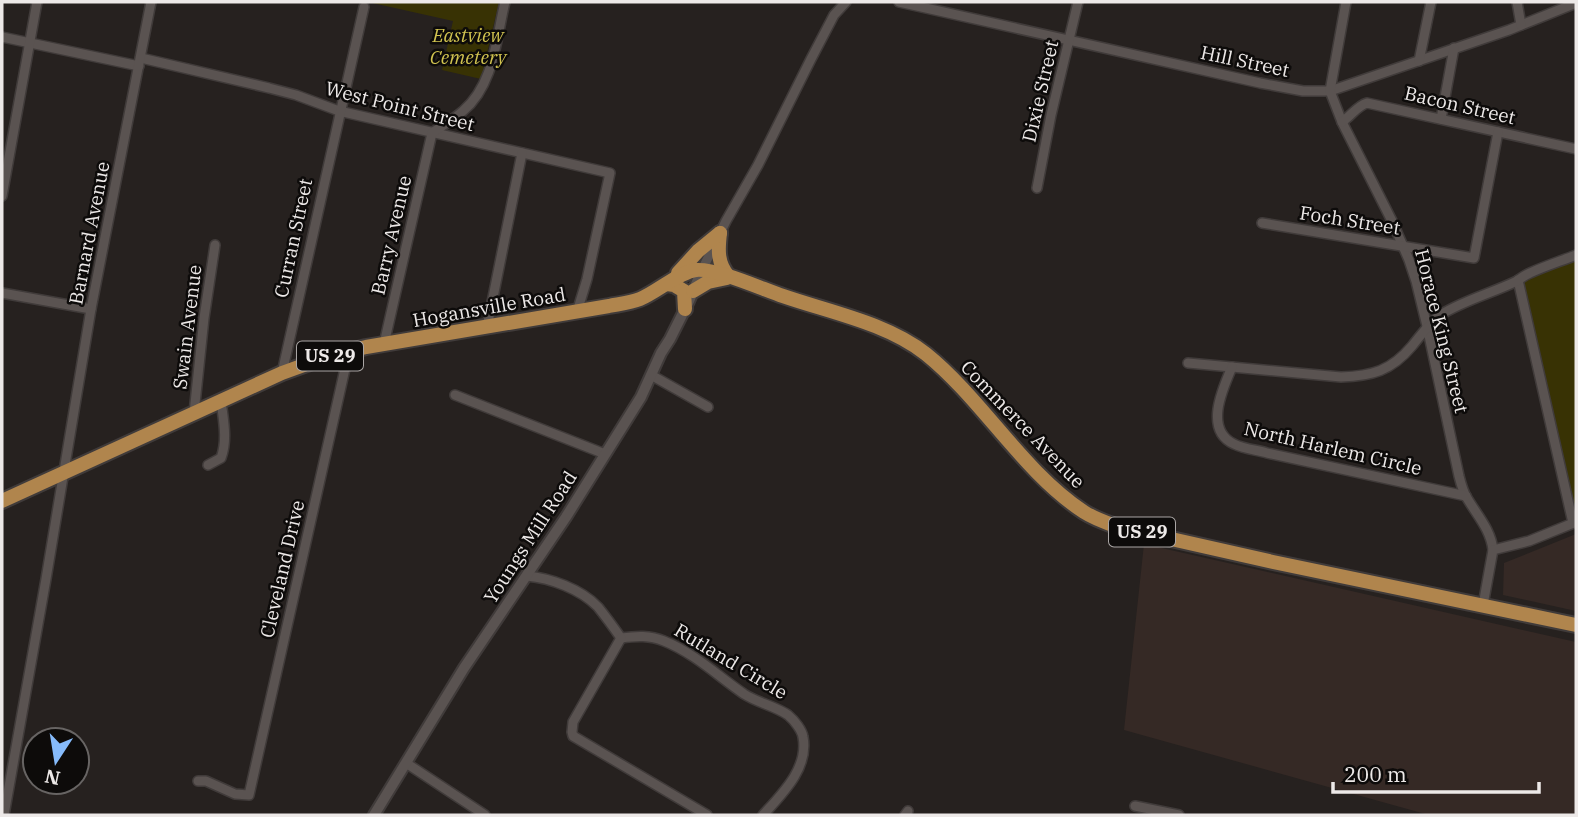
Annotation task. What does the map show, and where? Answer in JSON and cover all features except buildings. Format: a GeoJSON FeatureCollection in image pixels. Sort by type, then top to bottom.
{"type":"FeatureCollection","features":[{"type":"Feature","properties":{"kind":"main road"},"geometry":{"type":"LineString","coordinates":[[693,291],[708,282],[729,277],[720,261],[720,233]]}},
{"type":"Feature","properties":{"kind":"main road"},"geometry":{"type":"LineString","coordinates":[[667,284],[698,251],[720,233]]}},
{"type":"Feature","properties":{"kind":"main road","name":"Hogansville Road"},"geometry":{"type":"LineString","coordinates":[[2,501],[282,373],[349,351],[638,300],[693,270],[702,270]]}},
{"type":"Feature","properties":{"kind":"main road","name":"Commerce Avenue"},"geometry":{"type":"LineString","coordinates":[[702,270],[866,323],[908,342],[944,371],[1032,466],[1065,497],[1100,520],[1118,527],[1273,562],[1576,625]]}},
{"type":"Feature","properties":{"kind":"main road"},"geometry":{"type":"LineString","coordinates":[[667,284],[684,291],[685,309]]}},
{"type":"Feature","properties":{"kind":"street"},"geometry":{"type":"LineString","coordinates":[[2,196],[37,2]]}},
{"type":"Feature","properties":{"kind":"street","name":"Barnard Avenue"},"geometry":{"type":"LineString","coordinates":[[4,815],[91,309],[151,2]]}},
{"type":"Feature","properties":{"kind":"street"},"geometry":{"type":"LineString","coordinates":[[432,133],[462,112],[474,101],[482,88],[488,76],[505,2]]}},
{"type":"Feature","properties":{"kind":"street"},"geometry":{"type":"LineString","coordinates":[[702,270],[834,15],[846,2]]}},
{"type":"Feature","properties":{"kind":"street","name":"Hill Street"},"geometry":{"type":"LineString","coordinates":[[899,2],[1303,91],[1330,91],[1521,25],[1576,3]]}},
{"type":"Feature","properties":{"kind":"street","name":"Dixie Street"},"geometry":{"type":"LineString","coordinates":[[1037,188],[1063,60],[1079,2]]}},
{"type":"Feature","properties":{"kind":"street"},"geometry":{"type":"LineString","coordinates":[[1330,91],[1346,2]]}},
{"type":"Feature","properties":{"kind":"street"},"geometry":{"type":"LineString","coordinates":[[1419,61],[1431,2]]}},
{"type":"Feature","properties":{"kind":"street"},"geometry":{"type":"LineString","coordinates":[[1517,2],[1521,25]]}},
{"type":"Feature","properties":{"kind":"street","name":"Curran Street"},"geometry":{"type":"LineString","coordinates":[[282,373],[364,7]]}},
{"type":"Feature","properties":{"kind":"street","name":"West Point Street"},"geometry":{"type":"LineString","coordinates":[[2,37],[269,88],[339,111],[610,173],[587,279],[576,312]]}},
{"type":"Feature","properties":{"kind":"street"},"geometry":{"type":"LineString","coordinates":[[1441,119],[1454,48]]}},
{"type":"Feature","properties":{"kind":"street","name":"Horace King Street"},"geometry":{"type":"LineString","coordinates":[[1330,91],[1342,122],[1404,246],[1427,326],[1459,476],[1466,496],[1490,536],[1493,550]]}},
{"type":"Feature","properties":{"kind":"street","name":"Bacon Street"},"geometry":{"type":"LineString","coordinates":[[1342,122],[1367,103],[1576,149]]}},
{"type":"Feature","properties":{"kind":"street","name":"Foch Street"},"geometry":{"type":"LineString","coordinates":[[1262,223],[1474,258],[1498,132]]}},
{"type":"Feature","properties":{"kind":"street","name":"Barry Avenue"},"geometry":{"type":"LineString","coordinates":[[384,345],[432,133]]}},
{"type":"Feature","properties":{"kind":"street"},"geometry":{"type":"LineString","coordinates":[[487,327],[522,153]]}},
{"type":"Feature","properties":{"kind":"street","name":"Swain Avenue"},"geometry":{"type":"LineString","coordinates":[[194,413],[215,246]]}},
{"type":"Feature","properties":{"kind":"street"},"geometry":{"type":"LineString","coordinates":[[1188,363],[1341,377],[1377,373],[1395,363],[1427,326],[1442,315],[1528,274],[1576,255]]}},
{"type":"Feature","properties":{"kind":"street","name":"Youngs Mill Road"},"geometry":{"type":"LineString","coordinates":[[374,815],[464,668],[527,576],[641,397],[702,270]]}},
{"type":"Feature","properties":{"kind":"street"},"geometry":{"type":"LineString","coordinates":[[1483,605],[1493,550],[1529,541],[1575,522],[1518,280]]}},
{"type":"Feature","properties":{"kind":"street"},"geometry":{"type":"LineString","coordinates":[[2,293],[91,309]]}},
{"type":"Feature","properties":{"kind":"street","name":"Cleveland Drive"},"geometry":{"type":"LineString","coordinates":[[198,781],[206,781],[235,794],[249,795],[349,351]]}},
{"type":"Feature","properties":{"kind":"street","name":"North Harlem Circle"},"geometry":{"type":"LineString","coordinates":[[1232,367],[1217,412],[1221,434],[1235,445],[1466,496]]}},
{"type":"Feature","properties":{"kind":"street"},"geometry":{"type":"LineString","coordinates":[[651,375],[708,407]]}},
{"type":"Feature","properties":{"kind":"street"},"geometry":{"type":"LineString","coordinates":[[455,395],[605,454]]}},
{"type":"Feature","properties":{"kind":"street"},"geometry":{"type":"LineString","coordinates":[[208,465],[221,458],[223,451],[225,439],[221,400]]}},
{"type":"Feature","properties":{"kind":"street"},"geometry":{"type":"LineString","coordinates":[[527,576],[569,587],[596,604],[621,638],[573,722],[573,736],[706,815]]}},
{"type":"Feature","properties":{"kind":"street","name":"Rutland Circle"},"geometry":{"type":"LineString","coordinates":[[621,638],[640,636],[661,639],[688,652],[747,695],[789,716],[802,733],[803,758],[794,778],[763,815]]}},
{"type":"Feature","properties":{"kind":"street"},"geometry":{"type":"LineString","coordinates":[[406,763],[485,815]]}},
{"type":"Feature","properties":{"kind":"street"},"geometry":{"type":"LineString","coordinates":[[1135,806],[1179,815]]}},
{"type":"Feature","properties":{"kind":"shaded area"},"geometry":{"type":"Polygon","coordinates":[[[1576,534],[1576,611],[1503,595],[1504,563],[1576,534]]]}},
{"type":"Feature","properties":{"kind":"shaded area"},"geometry":{"type":"Polygon","coordinates":[[[1144,544],[1576,642],[1576,815],[1429,815],[1124,730],[1144,544]]]}},
{"type":"Feature","properties":{"kind":"green space","name":"Eastview Cemetery"},"geometry":{"type":"Polygon","coordinates":[[[368,2],[499,2],[481,79],[442,70],[453,21],[368,2]]]}},
{"type":"Feature","properties":{"kind":"green space"},"geometry":{"type":"Polygon","coordinates":[[[1576,259],[1576,517],[1523,282],[1528,277],[1576,259]]]}}]}
